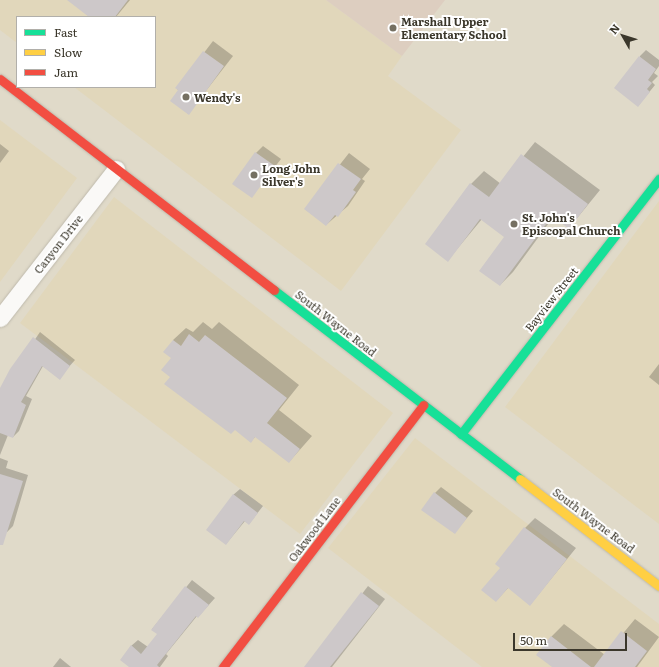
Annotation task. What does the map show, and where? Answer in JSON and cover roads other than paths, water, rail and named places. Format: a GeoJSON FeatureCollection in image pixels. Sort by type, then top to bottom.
{"type":"FeatureCollection","features":[{"type":"Feature","properties":{"kind":"main road","name":"South Wayne Road"},"geometry":{"type":"LineString","coordinates":[[0,79],[659,586]]}},
{"type":"Feature","properties":{"kind":"main road","name":"Bayview Street"},"geometry":{"type":"LineString","coordinates":[[461,434],[659,179]]}},
{"type":"Feature","properties":{"kind":"main road","name":"Oakwood Lane"},"geometry":{"type":"LineString","coordinates":[[223,667],[423,405]]}},
{"type":"Feature","properties":{"kind":"street","name":"Canyon Drive"},"geometry":{"type":"LineString","coordinates":[[0,318],[116,169]]}},
{"type":"Feature","properties":{"kind":"place","name":"Marshall Upper Elementary School"},"geometry":{"type":"Point","coordinates":[393,28]}},
{"type":"Feature","properties":{"kind":"place","name":"Wendy's"},"geometry":{"type":"Point","coordinates":[186,97]}},
{"type":"Feature","properties":{"kind":"place","name":"Long John Silver's"},"geometry":{"type":"Point","coordinates":[254,175]}},
{"type":"Feature","properties":{"kind":"place","name":"St. John's Episcopal Church"},"geometry":{"type":"Point","coordinates":[514,224]}}]}
